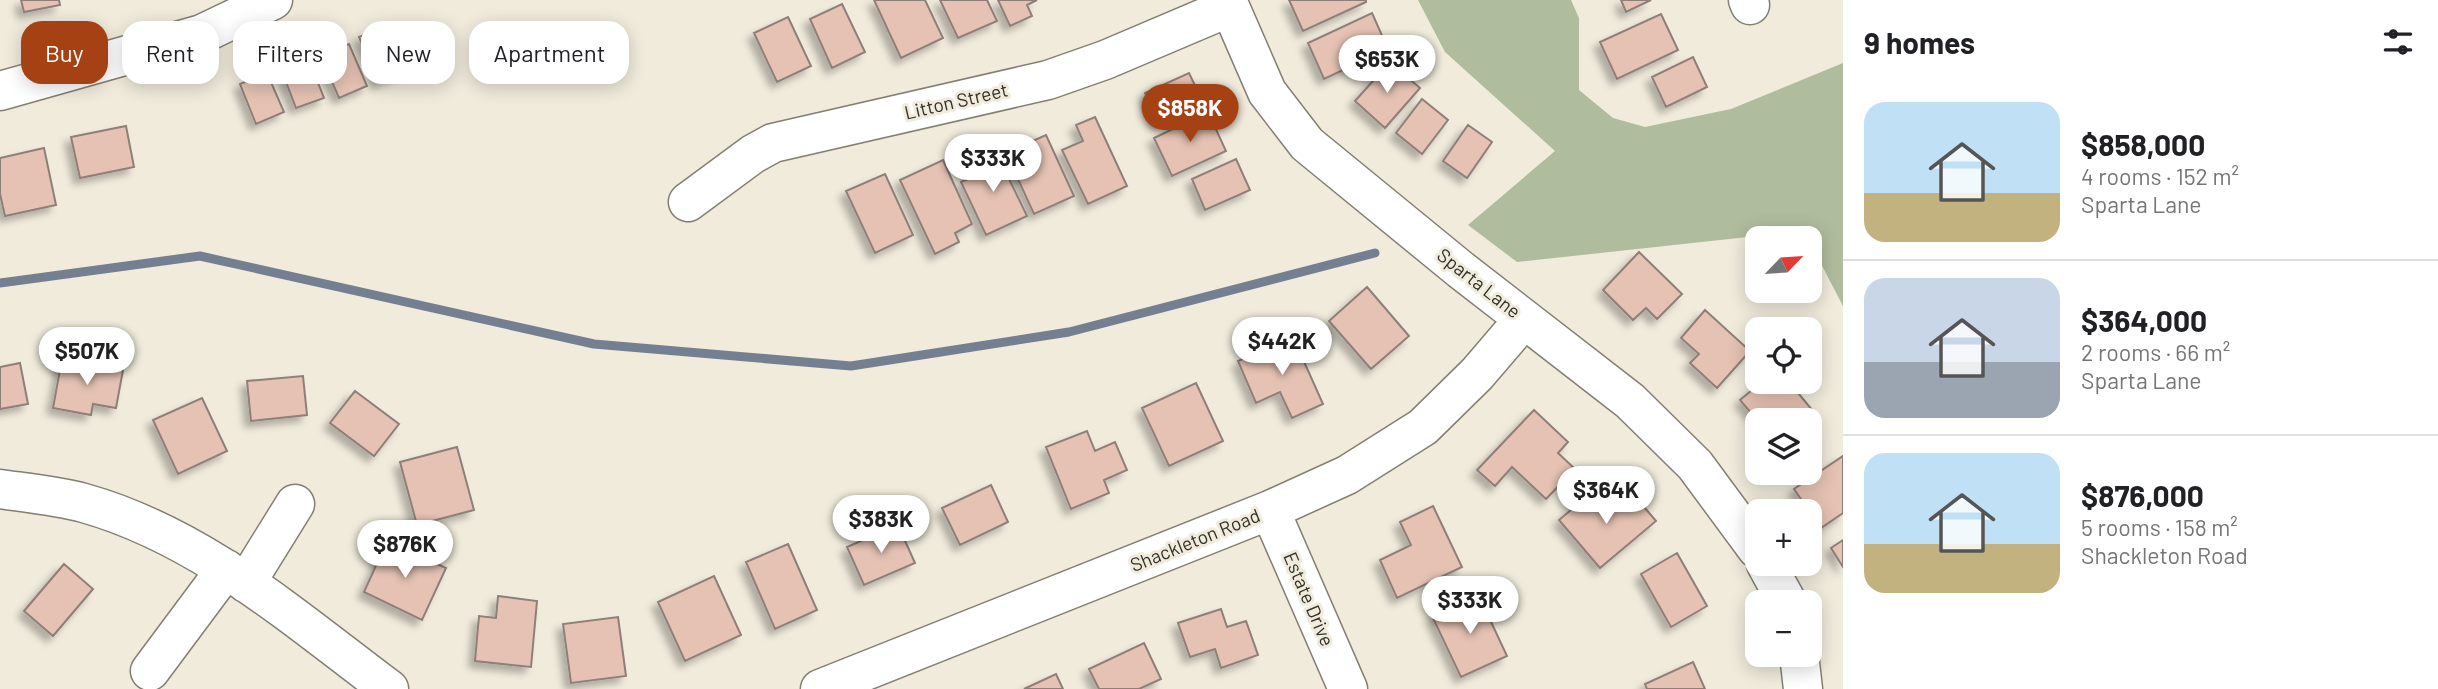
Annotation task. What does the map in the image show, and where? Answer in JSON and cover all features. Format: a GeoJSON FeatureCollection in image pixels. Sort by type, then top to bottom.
{"type":"FeatureCollection","features":[{"type":"Feature","properties":{"kind":"street"},"geometry":{"type":"LineString","coordinates":[[0,92],[202,34],[272,0]]}},
{"type":"Feature","properties":{"kind":"street","name":"Litton Street"},"geometry":{"type":"LineString","coordinates":[[688,202],[753,154],[773,143],[1048,80],[1105,60],[1228,3]]}},
{"type":"Feature","properties":{"kind":"street","name":"Sparta Lane"},"geometry":{"type":"LineString","coordinates":[[1228,3],[1268,92],[1307,144],[1630,401],[1668,438],[1716,492],[1745,532]]}},
{"type":"Feature","properties":{"kind":"street","name":"Shackleton Road"},"geometry":{"type":"LineString","coordinates":[[842,685],[1270,510],[1347,474],[1423,427],[1477,374],[1524,319]]}},
{"type":"Feature","properties":{"kind":"street"},"geometry":{"type":"LineString","coordinates":[[0,489],[85,503],[151,528],[236,576],[389,689]]}},
{"type":"Feature","properties":{"kind":"street"},"geometry":{"type":"LineString","coordinates":[[150,671],[236,576],[295,505]]}},
{"type":"Feature","properties":{"kind":"street","name":"Estate Drive"},"geometry":{"type":"LineString","coordinates":[[1270,510],[1348,689]]}},
{"type":"Feature","properties":{"kind":"street"},"geometry":{"type":"LineString","coordinates":[[1800,667],[1803,689]]}},
{"type":"Feature","properties":{"kind":"green space"},"geometry":{"type":"Polygon","coordinates":[[[1418,0],[1571,0],[1579,18],[1579,90],[1613,118],[1645,127],[1731,109],[1843,63],[1843,306],[1822,266],[1822,226],[1745,226],[1745,237],[1517,262],[1468,225],[1555,151],[1445,52],[1418,0]]]}},
{"type":"Feature","properties":{"kind":"building"},"geometry":{"type":"Polygon","coordinates":[[[21,0],[59,0],[60,5],[24,12],[21,0]]]}},
{"type":"Feature","properties":{"kind":"building"},"geometry":{"type":"Polygon","coordinates":[[[874,0],[925,0],[943,38],[901,58],[874,0]]]}},
{"type":"Feature","properties":{"kind":"building"},"geometry":{"type":"Polygon","coordinates":[[[940,0],[987,0],[997,21],[958,38],[940,0]]]}},
{"type":"Feature","properties":{"kind":"building"},"geometry":{"type":"Polygon","coordinates":[[[998,0],[1037,0],[1027,5],[1032,16],[1010,26],[998,0]]]}},
{"type":"Feature","properties":{"kind":"building"},"geometry":{"type":"Polygon","coordinates":[[[1289,0],[1366,0],[1366,2],[1303,31],[1289,0]]]}},
{"type":"Feature","properties":{"kind":"building"},"geometry":{"type":"Polygon","coordinates":[[[1621,0],[1651,0],[1626,12],[1621,0]]]}},
{"type":"Feature","properties":{"kind":"building"},"geometry":{"type":"Polygon","coordinates":[[[842,4],[865,52],[832,68],[810,19],[842,4]]]}},
{"type":"Feature","properties":{"kind":"building"},"geometry":{"type":"Polygon","coordinates":[[[1372,13],[1388,49],[1324,79],[1308,43],[1372,13]]]}},
{"type":"Feature","properties":{"kind":"building"},"geometry":{"type":"Polygon","coordinates":[[[1661,14],[1678,50],[1617,79],[1600,42],[1661,14]]]}},
{"type":"Feature","properties":{"kind":"building"},"geometry":{"type":"Polygon","coordinates":[[[788,17],[811,66],[777,82],[754,33],[788,17]]]}},
{"type":"Feature","properties":{"kind":"building"},"geometry":{"type":"Polygon","coordinates":[[[349,44],[361,72],[361,84],[367,86],[339,98],[333,84],[347,84],[349,44]]]}},
{"type":"Feature","properties":{"kind":"building"},"geometry":{"type":"Polygon","coordinates":[[[1693,57],[1707,87],[1666,107],[1652,77],[1693,57]]]}},
{"type":"Feature","properties":{"kind":"building"},"geometry":{"type":"Polygon","coordinates":[[[1390,62],[1420,88],[1385,128],[1355,101],[1390,62]]]}},
{"type":"Feature","properties":{"kind":"building"},"geometry":{"type":"Polygon","coordinates":[[[1189,73],[1203,102],[1158,123],[1145,93],[1189,73]]]}},
{"type":"Feature","properties":{"kind":"building"},"geometry":{"type":"Polygon","coordinates":[[[240,84],[272,84],[284,112],[256,124],[240,84]]]}},
{"type":"Feature","properties":{"kind":"building"},"geometry":{"type":"Polygon","coordinates":[[[287,84],[318,84],[324,98],[296,108],[287,84]]]}},
{"type":"Feature","properties":{"kind":"building"},"geometry":{"type":"Polygon","coordinates":[[[1422,99],[1448,120],[1422,154],[1396,133],[1422,99]]]}},
{"type":"Feature","properties":{"kind":"building"},"geometry":{"type":"Polygon","coordinates":[[[1208,112],[1226,151],[1172,176],[1154,138],[1208,112]]]}},
{"type":"Feature","properties":{"kind":"building"},"geometry":{"type":"Polygon","coordinates":[[[1095,117],[1127,186],[1088,204],[1062,150],[1083,141],[1076,125],[1095,117]]]}},
{"type":"Feature","properties":{"kind":"building"},"geometry":{"type":"Polygon","coordinates":[[[1468,125],[1492,142],[1467,178],[1443,161],[1468,125]]]}},
{"type":"Feature","properties":{"kind":"building"},"geometry":{"type":"Polygon","coordinates":[[[126,126],[134,167],[80,178],[71,137],[126,126]]]}},
{"type":"Feature","properties":{"kind":"building"},"geometry":{"type":"Polygon","coordinates":[[[1046,135],[1074,196],[1034,214],[1006,153],[1046,135]]]}},
{"type":"Feature","properties":{"kind":"building"},"geometry":{"type":"Polygon","coordinates":[[[44,148],[56,205],[5,216],[0,194],[0,158],[44,148]]]}},
{"type":"Feature","properties":{"kind":"building"},"geometry":{"type":"Polygon","coordinates":[[[994,148],[1027,216],[986,235],[961,182],[981,173],[974,158],[994,148]]]}},
{"type":"Feature","properties":{"kind":"building"},"geometry":{"type":"Polygon","coordinates":[[[1236,159],[1250,190],[1205,210],[1192,179],[1236,159]]]}},
{"type":"Feature","properties":{"kind":"building"},"geometry":{"type":"Polygon","coordinates":[[[943,160],[972,224],[955,233],[959,242],[935,254],[900,180],[943,160]]]}},
{"type":"Feature","properties":{"kind":"building"},"geometry":{"type":"Polygon","coordinates":[[[885,174],[913,235],[875,253],[846,191],[885,174]]]}},
{"type":"Feature","properties":{"kind":"building"},"geometry":{"type":"Polygon","coordinates":[[[1639,252],[1682,294],[1657,319],[1646,308],[1633,320],[1603,290],[1639,252]]]}},
{"type":"Feature","properties":{"kind":"building"},"geometry":{"type":"Polygon","coordinates":[[[1367,287],[1409,336],[1371,369],[1329,321],[1367,287]]]}},
{"type":"Feature","properties":{"kind":"building"},"geometry":{"type":"Polygon","coordinates":[[[1705,310],[1745,346],[1745,357],[1717,388],[1690,363],[1699,354],[1681,338],[1705,310]]]}},
{"type":"Feature","properties":{"kind":"building"},"geometry":{"type":"Polygon","coordinates":[[[1293,337],[1323,404],[1292,418],[1280,392],[1256,403],[1238,361],[1293,337]]]}},
{"type":"Feature","properties":{"kind":"building"},"geometry":{"type":"Polygon","coordinates":[[[62,359],[123,370],[116,408],[93,404],[91,415],[53,408],[62,359]]]}},
{"type":"Feature","properties":{"kind":"building"},"geometry":{"type":"Polygon","coordinates":[[[20,363],[28,404],[0,409],[0,367],[20,363]]]}},
{"type":"Feature","properties":{"kind":"building"},"geometry":{"type":"Polygon","coordinates":[[[303,376],[307,415],[251,421],[247,381],[303,376]]]}},
{"type":"Feature","properties":{"kind":"building"},"geometry":{"type":"Polygon","coordinates":[[[1196,383],[1223,441],[1169,466],[1142,408],[1196,383]]]}},
{"type":"Feature","properties":{"kind":"building"},"geometry":{"type":"Polygon","coordinates":[[[355,391],[399,424],[374,456],[330,423],[355,391]]]}},
{"type":"Feature","properties":{"kind":"building"},"geometry":{"type":"Polygon","coordinates":[[[1747,394],[1799,394],[1811,408],[1747,408],[1740,400],[1747,394]]]}},
{"type":"Feature","properties":{"kind":"building"},"geometry":{"type":"Polygon","coordinates":[[[202,398],[227,451],[178,474],[153,420],[202,398]]]}},
{"type":"Feature","properties":{"kind":"building"},"geometry":{"type":"Polygon","coordinates":[[[1534,410],[1568,442],[1558,453],[1575,469],[1546,499],[1512,467],[1495,486],[1477,470],[1534,410]]]}},
{"type":"Feature","properties":{"kind":"building"},"geometry":{"type":"Polygon","coordinates":[[[1087,431],[1095,451],[1115,442],[1127,470],[1104,480],[1109,493],[1071,509],[1046,447],[1087,431]]]}},
{"type":"Feature","properties":{"kind":"building"},"geometry":{"type":"Polygon","coordinates":[[[457,447],[474,510],[417,525],[400,462],[457,447]]]}},
{"type":"Feature","properties":{"kind":"building"},"geometry":{"type":"Polygon","coordinates":[[[1843,456],[1843,513],[1822,527],[1822,499],[1801,499],[1794,489],[1800,485],[1822,485],[1822,470],[1843,456]]]}},
{"type":"Feature","properties":{"kind":"building"},"geometry":{"type":"Polygon","coordinates":[[[991,485],[1008,522],[960,545],[942,508],[991,485]]]}},
{"type":"Feature","properties":{"kind":"building"},"geometry":{"type":"Polygon","coordinates":[[[1596,489],[1614,510],[1633,494],[1656,521],[1600,568],[1559,520],[1596,489]]]}},
{"type":"Feature","properties":{"kind":"building"},"geometry":{"type":"Polygon","coordinates":[[[1433,506],[1462,567],[1397,598],[1380,560],[1411,545],[1400,522],[1433,506]]]}},
{"type":"Feature","properties":{"kind":"building"},"geometry":{"type":"Polygon","coordinates":[[[898,525],[915,563],[864,585],[847,547],[898,525]]]}},
{"type":"Feature","properties":{"kind":"building"},"geometry":{"type":"Polygon","coordinates":[[[1843,540],[1843,567],[1831,548],[1843,540]]]}},
{"type":"Feature","properties":{"kind":"building"},"geometry":{"type":"Polygon","coordinates":[[[387,541],[446,568],[422,620],[364,592],[387,541]]]}},
{"type":"Feature","properties":{"kind":"building"},"geometry":{"type":"Polygon","coordinates":[[[788,544],[817,610],[775,629],[746,562],[788,544]]]}},
{"type":"Feature","properties":{"kind":"building"},"geometry":{"type":"Polygon","coordinates":[[[1677,553],[1707,606],[1671,627],[1641,574],[1677,553]]]}},
{"type":"Feature","properties":{"kind":"building"},"geometry":{"type":"Polygon","coordinates":[[[64,564],[93,589],[53,636],[24,611],[64,564]]]}},
{"type":"Feature","properties":{"kind":"building"},"geometry":{"type":"Polygon","coordinates":[[[714,576],[741,635],[685,661],[658,602],[714,576]]]}},
{"type":"Feature","properties":{"kind":"building"},"geometry":{"type":"Polygon","coordinates":[[[1478,594],[1507,656],[1461,677],[1432,616],[1478,594]]]}},
{"type":"Feature","properties":{"kind":"building"},"geometry":{"type":"Polygon","coordinates":[[[498,596],[537,601],[531,667],[475,661],[479,616],[496,618],[498,596]]]}},
{"type":"Feature","properties":{"kind":"building"},"geometry":{"type":"Polygon","coordinates":[[[1221,609],[1227,627],[1246,621],[1258,655],[1221,668],[1215,649],[1190,657],[1178,623],[1221,609]]]}},
{"type":"Feature","properties":{"kind":"building"},"geometry":{"type":"Polygon","coordinates":[[[618,617],[626,676],[571,683],[563,624],[618,617]]]}},
{"type":"Feature","properties":{"kind":"building"},"geometry":{"type":"Polygon","coordinates":[[[1144,643],[1161,679],[1139,689],[1099,689],[1089,669],[1144,643]]]}},
{"type":"Feature","properties":{"kind":"building"},"geometry":{"type":"Polygon","coordinates":[[[1693,662],[1705,689],[1647,689],[1645,684],[1693,662]]]}},
{"type":"Feature","properties":{"kind":"building"},"geometry":{"type":"Polygon","coordinates":[[[1056,674],[1063,689],[1024,689],[1056,674]]]}},
{"type":"Feature","properties":{"kind":"waterway"},"geometry":{"type":"LineString","coordinates":[[0,283],[200,256],[594,344],[851,366],[1069,332],[1375,253]]}}]}
